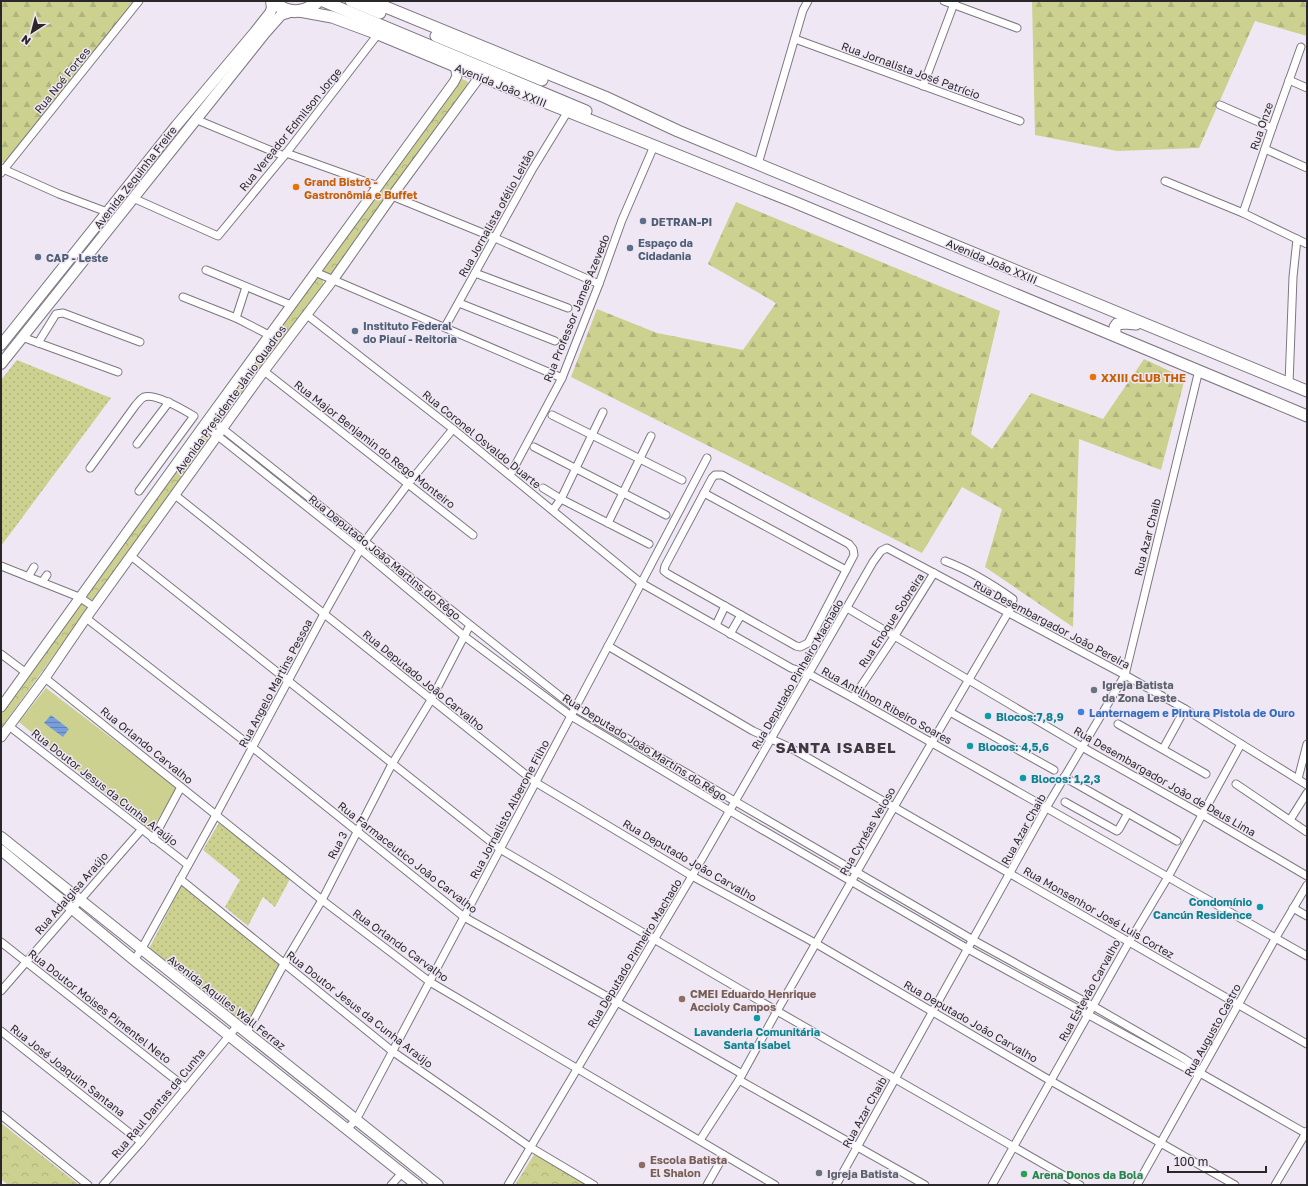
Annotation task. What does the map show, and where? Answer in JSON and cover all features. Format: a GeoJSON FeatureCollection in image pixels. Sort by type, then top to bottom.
{"type":"FeatureCollection","features":[{"type":"Feature","properties":{"kind":"highway"},"geometry":{"type":"LineString","coordinates":[[272,1],[284,9],[296,11],[315,4]]}},
{"type":"Feature","properties":{"kind":"main road","name":"Avenida Zequinha Freire"},"geometry":{"type":"LineString","coordinates":[[1,345],[107,212],[270,13],[272,1]]}},
{"type":"Feature","properties":{"kind":"main road"},"geometry":{"type":"LineString","coordinates":[[323,1],[485,73]]}},
{"type":"Feature","properties":{"kind":"main road","name":"Avenida João XXIII"},"geometry":{"type":"LineString","coordinates":[[351,1],[576,94],[678,131],[1307,391]]}},
{"type":"Feature","properties":{"kind":"main road","name":"Avenida João XXIII"},"geometry":{"type":"LineString","coordinates":[[371,1],[605,97],[678,131]]}},
{"type":"Feature","properties":{"kind":"main road","name":"Avenida Zequinha Freire"},"geometry":{"type":"LineString","coordinates":[[3,356],[19,340],[195,119],[227,82],[277,19],[284,13],[296,11]]}},
{"type":"Feature","properties":{"kind":"main road","name":"Avenida João XXIII"},"geometry":{"type":"LineString","coordinates":[[296,11],[332,17],[378,34],[455,66],[485,73],[582,109],[702,165]]}},
{"type":"Feature","properties":{"kind":"main road"},"geometry":{"type":"LineString","coordinates":[[221,73],[226,76],[227,82]]}},
{"type":"Feature","properties":{"kind":"main road","name":"Avenida João XXIII"},"geometry":{"type":"LineString","coordinates":[[485,73],[568,111],[1199,370],[1307,416]]}},
{"type":"Feature","properties":{"kind":"main road"},"geometry":{"type":"LineString","coordinates":[[1114,335],[1115,327],[1120,323],[1144,324]]}},
{"type":"Feature","properties":{"kind":"main road"},"geometry":{"type":"LineString","coordinates":[[8,336],[9,342],[19,340]]}},
{"type":"Feature","properties":{"kind":"main road","name":"Avenida Aquiles Wall Ferraz"},"geometry":{"type":"LineString","coordinates":[[1,837],[438,1185]]}},
{"type":"Feature","properties":{"kind":"main road"},"geometry":{"type":"LineString","coordinates":[[1,850],[134,960],[230,1034],[418,1185]]}},
{"type":"Feature","properties":{"kind":"street","name":"Rua Noé Fortes"},"geometry":{"type":"LineString","coordinates":[[2,171],[140,1]]}},
{"type":"Feature","properties":{"kind":"street"},"geometry":{"type":"LineString","coordinates":[[758,164],[803,10],[808,1]]}},
{"type":"Feature","properties":{"kind":"street"},"geometry":{"type":"LineString","coordinates":[[944,1],[954,3],[1018,28]]}},
{"type":"Feature","properties":{"kind":"street"},"geometry":{"type":"LineString","coordinates":[[923,86],[954,3]]}},
{"type":"Feature","properties":{"kind":"street","name":"Rua Vereador Edmilson Jorge"},"geometry":{"type":"LineString","coordinates":[[133,198],[218,236],[285,154],[378,34]]}},
{"type":"Feature","properties":{"kind":"street","name":"Rua Jornalista José Patrício"},"geometry":{"type":"LineString","coordinates":[[795,39],[1020,121]]}},
{"type":"Feature","properties":{"kind":"street","name":"Rua Onze"},"geometry":{"type":"LineString","coordinates":[[1243,213],[1301,47]]}},
{"type":"Feature","properties":{"kind":"street","name":"Avenida Presidente Jânio Quadros"},"geometry":{"type":"LineString","coordinates":[[1,707],[206,421],[454,82],[457,76],[455,66]]}},
{"type":"Feature","properties":{"kind":"street","name":"Avenida Presidente Jânio Quadros"},"geometry":{"type":"LineString","coordinates":[[1,737],[45,678],[86,618],[264,371],[333,280],[392,196],[478,79],[485,73]]}},
{"type":"Feature","properties":{"kind":"street"},"geometry":{"type":"LineString","coordinates":[[1289,80],[1307,88]]}},
{"type":"Feature","properties":{"kind":"street"},"geometry":{"type":"LineString","coordinates":[[1220,105],[1272,128]]}},
{"type":"Feature","properties":{"kind":"street","name":"Rua Jornalista ofélio Leitão"},"geometry":{"type":"LineString","coordinates":[[445,327],[532,170],[568,111]]}},
{"type":"Feature","properties":{"kind":"street"},"geometry":{"type":"LineString","coordinates":[[195,119],[285,154],[378,186]]}},
{"type":"Feature","properties":{"kind":"street","name":"Rua Professor James Azevedo"},"geometry":{"type":"LineString","coordinates":[[510,475],[562,378],[599,284],[622,220],[654,146]]}},
{"type":"Feature","properties":{"kind":"street"},"geometry":{"type":"LineString","coordinates":[[1265,149],[1307,168]]}},
{"type":"Feature","properties":{"kind":"street"},"geometry":{"type":"LineString","coordinates":[[2,171],[107,212]]}},
{"type":"Feature","properties":{"kind":"street"},"geometry":{"type":"LineString","coordinates":[[1165,181],[1243,213],[1307,244]]}},
{"type":"Feature","properties":{"kind":"street"},"geometry":{"type":"LineString","coordinates":[[392,196],[495,238],[599,284]]}},
{"type":"Feature","properties":{"kind":"street"},"geometry":{"type":"LineString","coordinates":[[1289,384],[1293,277],[1297,239]]}},
{"type":"Feature","properties":{"kind":"street"},"geometry":{"type":"LineString","coordinates":[[206,270],[291,305]]}},
{"type":"Feature","properties":{"kind":"street"},"geometry":{"type":"LineString","coordinates":[[315,272],[562,378]]}},
{"type":"Feature","properties":{"kind":"street"},"geometry":{"type":"LineString","coordinates":[[476,273],[568,308]]}},
{"type":"Feature","properties":{"kind":"street"},"geometry":{"type":"LineString","coordinates":[[236,318],[246,287]]}},
{"type":"Feature","properties":{"kind":"street"},"geometry":{"type":"LineString","coordinates":[[183,297],[236,318],[269,335]]}},
{"type":"Feature","properties":{"kind":"street"},"geometry":{"type":"LineString","coordinates":[[459,303],[555,341]]}},
{"type":"Feature","properties":{"kind":"street"},"geometry":{"type":"LineString","coordinates":[[38,343],[52,318],[59,313],[63,313],[140,342]]}},
{"type":"Feature","properties":{"kind":"street","name":"Rua Coronel Osvaldo Duarte"},"geometry":{"type":"LineString","coordinates":[[307,314],[453,429],[641,583]]}},
{"type":"Feature","properties":{"kind":"street"},"geometry":{"type":"LineString","coordinates":[[19,340],[38,343],[118,372]]}},
{"type":"Feature","properties":{"kind":"street","name":"Rua Azar Chaib"},"geometry":{"type":"LineString","coordinates":[[836,1185],[1046,808],[1125,675],[1199,370]]}},
{"type":"Feature","properties":{"kind":"street","name":"Rua Major Benjamin do Rego Monteiro"},"geometry":{"type":"LineString","coordinates":[[264,371],[473,535]]}},
{"type":"Feature","properties":{"kind":"street","name":"Rua Deputado João Martins do Rêgo"},"geometry":{"type":"LineString","coordinates":[[90,468],[141,400],[150,397],[169,402],[206,421],[365,541],[575,708],[856,873],[1093,1006],[1189,1062],[1195,1066],[1200,1073]]}},
{"type":"Feature","properties":{"kind":"street"},"geometry":{"type":"LineString","coordinates":[[137,444],[169,402]]}},
{"type":"Feature","properties":{"kind":"street"},"geometry":{"type":"LineString","coordinates":[[553,510],[561,499],[603,412]]}},
{"type":"Feature","properties":{"kind":"street"},"geometry":{"type":"LineString","coordinates":[[552,414],[682,480]]}},
{"type":"Feature","properties":{"kind":"street"},"geometry":{"type":"LineString","coordinates":[[140,491],[194,416]]}},
{"type":"Feature","properties":{"kind":"street","name":"Rua Angelo Martins Pessoa"},"geometry":{"type":"LineString","coordinates":[[134,960],[216,815],[365,541],[408,484],[453,429]]}},
{"type":"Feature","properties":{"kind":"street","name":"Rua Deputado João Martins do Rêgo"},"geometry":{"type":"LineString","coordinates":[[220,432],[464,636],[570,716],[730,812],[968,948],[1088,1016],[1193,1072],[1200,1073]]}},
{"type":"Feature","properties":{"kind":"street"},"geometry":{"type":"LineString","coordinates":[[608,523],[650,436]]}},
{"type":"Feature","properties":{"kind":"street"},"geometry":{"type":"LineString","coordinates":[[534,447],[666,515]]}},
{"type":"Feature","properties":{"kind":"street"},"geometry":{"type":"LineString","coordinates":[[641,583],[706,458]]}},
{"type":"Feature","properties":{"kind":"street"},"geometry":{"type":"LineString","coordinates":[[715,475],[722,475],[849,544],[854,549],[854,554],[846,570],[808,643],[800,647],[664,571],[665,566],[704,492],[715,475]]}},
{"type":"Feature","properties":{"kind":"street"},"geometry":{"type":"LineString","coordinates":[[543,488],[561,499],[649,544]]}},
{"type":"Feature","properties":{"kind":"street"},"geometry":{"type":"LineString","coordinates":[[704,492],[846,570]]}},
{"type":"Feature","properties":{"kind":"street","name":"Rua Deputado João Carvalho"},"geometry":{"type":"LineString","coordinates":[[174,495],[535,782],[692,876],[816,943],[932,1012],[1235,1185]]}},
{"type":"Feature","properties":{"kind":"street","name":"Rua Desembargador João Pereira"},"geometry":{"type":"LineString","coordinates":[[888,548],[1125,675],[1185,709],[1307,785]]}},
{"type":"Feature","properties":{"kind":"street","name":"Rua Deputado Pinheiro Machado"},"geometry":{"type":"LineString","coordinates":[[508,1185],[655,940],[878,556],[883,550],[888,548]]}},
{"type":"Feature","properties":{"kind":"street"},"geometry":{"type":"LineString","coordinates":[[131,556],[500,849],[776,1011],[1080,1185]]}},
{"type":"Feature","properties":{"kind":"street"},"geometry":{"type":"LineString","coordinates":[[945,561],[958,566],[995,586],[1012,599],[1012,606],[1009,613]]}},
{"type":"Feature","properties":{"kind":"street"},"geometry":{"type":"LineString","coordinates":[[1,566],[79,597],[94,607]]}},
{"type":"Feature","properties":{"kind":"street"},"geometry":{"type":"LineString","coordinates":[[28,577],[34,566]]}},
{"type":"Feature","properties":{"kind":"street","name":"Rua Enoque Sobreira"},"geometry":{"type":"LineString","coordinates":[[853,698],[894,637],[934,573]]}},
{"type":"Feature","properties":{"kind":"street"},"geometry":{"type":"LineString","coordinates":[[42,582],[47,575]]}},
{"type":"Feature","properties":{"kind":"street","name":"Rua Antilhon Ribeiro Soares"},"geometry":{"type":"LineString","coordinates":[[641,583],[791,668],[809,674],[932,742],[1307,956]]}},
{"type":"Feature","properties":{"kind":"street","name":"Rua Jornalisto Alberone Filho"},"geometry":{"type":"LineString","coordinates":[[347,1129],[356,1120],[641,583]]}},
{"type":"Feature","properties":{"kind":"street"},"geometry":{"type":"LineString","coordinates":[[716,625],[725,606]]}},
{"type":"Feature","properties":{"kind":"street","name":"Rua Desembargador João de Deus Lima"},"geometry":{"type":"LineString","coordinates":[[847,608],[1082,747],[1307,876]]}},
{"type":"Feature","properties":{"kind":"street","name":"Rua Cynéas Veloso"},"geometry":{"type":"LineString","coordinates":[[700,1140],[740,1077],[851,881],[1009,613]]}},
{"type":"Feature","properties":{"kind":"street"},"geometry":{"type":"LineString","coordinates":[[730,634],[741,615]]}},
{"type":"Feature","properties":{"kind":"street","name":"Rua Farmaceutico João Carvalho"},"geometry":{"type":"LineString","coordinates":[[86,618],[252,747],[356,832],[464,917],[617,1002],[740,1077],[925,1185]]}},
{"type":"Feature","properties":{"kind":"street","name":"Rua 3"},"geometry":{"type":"LineString","coordinates":[[247,1032],[284,964],[322,900],[392,764],[431,700],[470,625]]}},
{"type":"Feature","properties":{"kind":"street","name":"Rua Monsenhor José Luis Cortez"},"geometry":{"type":"LineString","coordinates":[[608,646],[753,731],[772,738],[789,747],[1307,1044]]}},
{"type":"Feature","properties":{"kind":"street"},"geometry":{"type":"LineString","coordinates":[[1,654],[25,672]]}},
{"type":"Feature","properties":{"kind":"street","name":"Rua Orlando Carvalho"},"geometry":{"type":"LineString","coordinates":[[45,678],[322,900],[430,982],[776,1185]]}},
{"type":"Feature","properties":{"kind":"street"},"geometry":{"type":"LineString","coordinates":[[1163,749],[1185,709]]}},
{"type":"Feature","properties":{"kind":"street"},"geometry":{"type":"LineString","coordinates":[[950,712],[1054,770]]}},
{"type":"Feature","properties":{"kind":"street"},"geometry":{"type":"LineString","coordinates":[[1118,724],[1206,774]]}},
{"type":"Feature","properties":{"kind":"street","name":"Rua Doutor Jesus da Cunha Araújo"},"geometry":{"type":"LineString","coordinates":[[9,726],[188,865]]}},
{"type":"Feature","properties":{"kind":"street","name":"Rua Estevão Carvalho"},"geometry":{"type":"LineString","coordinates":[[992,1185],[1129,942],[1168,877],[1241,744]]}},
{"type":"Feature","properties":{"kind":"street"},"geometry":{"type":"LineString","coordinates":[[1298,779],[1307,744]]}},
{"type":"Feature","properties":{"kind":"street"},"geometry":{"type":"LineString","coordinates":[[1064,777],[1177,841]]}},
{"type":"Feature","properties":{"kind":"street"},"geometry":{"type":"LineString","coordinates":[[1236,784],[1307,832]]}},
{"type":"Feature","properties":{"kind":"street"},"geometry":{"type":"LineString","coordinates":[[153,839],[181,787]]}},
{"type":"Feature","properties":{"kind":"street"},"geometry":{"type":"LineString","coordinates":[[1290,820],[1307,793]]}},
{"type":"Feature","properties":{"kind":"street"},"geometry":{"type":"LineString","coordinates":[[1065,802],[1117,831],[1128,813]]}},
{"type":"Feature","properties":{"kind":"street","name":"Rua Adalgisa Araújo"},"geometry":{"type":"LineString","coordinates":[[1,991],[142,829]]}},
{"type":"Feature","properties":{"kind":"street","name":"Rua Doutor Jesus da Cunha Araújo"},"geometry":{"type":"LineString","coordinates":[[180,879],[392,1051],[530,1147],[594,1185]]}},
{"type":"Feature","properties":{"kind":"street","name":"Rua Augusto Castro"},"geometry":{"type":"LineString","coordinates":[[1137,1185],[1275,939],[1307,885]]}},
{"type":"Feature","properties":{"kind":"street"},"geometry":{"type":"LineString","coordinates":[[1293,908],[1307,916]]}},
{"type":"Feature","properties":{"kind":"street","name":"Rua Doutor Moises Pimentel Neto"},"geometry":{"type":"LineString","coordinates":[[1,942],[186,1088]]}},
{"type":"Feature","properties":{"kind":"street","name":"Rua Raul Dantas da Cunha"},"geometry":{"type":"LineString","coordinates":[[103,1185],[141,1142],[238,1025]]}},
{"type":"Feature","properties":{"kind":"street","name":"Rua José Joaquim Santana"},"geometry":{"type":"LineString","coordinates":[[1,1031],[141,1142]]}},
{"type":"Feature","properties":{"kind":"street"},"geometry":{"type":"LineString","coordinates":[[1200,1073],[1307,1132],[1275,1185]]}},
{"type":"Feature","properties":{"kind":"street"},"geometry":{"type":"LineString","coordinates":[[1,1115],[88,1185]]}},
{"type":"Feature","properties":{"kind":"street"},"geometry":{"type":"LineString","coordinates":[[707,1185],[724,1155]]}},
{"type":"Feature","properties":{"kind":"street"},"geometry":{"type":"LineString","coordinates":[[391,1185],[402,1173]]}},
{"type":"Feature","properties":{"kind":"green space"},"geometry":{"type":"Polygon","coordinates":[[[1,1],[135,1],[4,163],[1,161],[1,1]]]}},
{"type":"Feature","properties":{"kind":"green space"},"geometry":{"type":"Polygon","coordinates":[[[1032,1],[1307,1],[1307,36],[1255,21],[1199,148],[1117,151],[1035,135],[1032,1]]]}},
{"type":"Feature","properties":{"kind":"green space"},"geometry":{"type":"Polygon","coordinates":[[[462,79],[467,81],[468,86],[331,274],[324,272],[323,268],[459,81],[462,79]]]}},
{"type":"Feature","properties":{"kind":"green space"},"geometry":{"type":"Polygon","coordinates":[[[736,202],[1000,311],[971,434],[992,449],[1031,393],[1103,419],[1144,359],[1185,378],[1161,470],[1079,439],[1073,627],[985,567],[1002,509],[962,487],[922,553],[571,377],[597,309],[657,333],[743,350],[776,303],[708,264],[736,202]]]}},
{"type":"Feature","properties":{"kind":"green space"},"geometry":{"type":"Polygon","coordinates":[[[317,278],[323,280],[323,285],[222,423],[215,417],[317,278]]]}},
{"type":"Feature","properties":{"kind":"green space"},"geometry":{"type":"Polygon","coordinates":[[[17,360],[111,398],[1,546],[1,380],[17,360]]]}},
{"type":"Feature","properties":{"kind":"green space"},"geometry":{"type":"Polygon","coordinates":[[[204,431],[212,436],[212,438],[94,600],[88,599],[86,594],[204,431]]]}},
{"type":"Feature","properties":{"kind":"green space"},"geometry":{"type":"Polygon","coordinates":[[[81,602],[88,608],[1,728],[1,710],[81,602]]]}},
{"type":"Feature","properties":{"kind":"green space"},"geometry":{"type":"Polygon","coordinates":[[[46,688],[177,788],[151,831],[19,722],[46,688]]]}},
{"type":"Feature","properties":{"kind":"green space"},"geometry":{"type":"Polygon","coordinates":[[[220,821],[290,879],[275,907],[263,897],[248,926],[225,907],[240,880],[203,850],[220,821]]]}},
{"type":"Feature","properties":{"kind":"green space"},"geometry":{"type":"Polygon","coordinates":[[[182,884],[282,965],[248,1027],[149,949],[182,884]]]}},
{"type":"Feature","properties":{"kind":"green space"},"geometry":{"type":"Polygon","coordinates":[[[1,1123],[79,1185],[8,1185],[1,1179],[1,1123]]]}},
{"type":"Feature","properties":{"kind":"green space"},"geometry":{"type":"Polygon","coordinates":[[[535,1153],[590,1185],[515,1185],[535,1153]]]}},
{"type":"Feature","properties":{"kind":"water"},"geometry":{"type":"Polygon","coordinates":[[[51,715],[69,729],[63,737],[44,723],[51,715]]]}},
{"type":"Feature","properties":{"kind":"place","name":"Grand Bistrô - Gastronômia e Buffet"},"geometry":{"type":"Point","coordinates":[296,187]}},
{"type":"Feature","properties":{"kind":"place","name":"DETRAN-PI"},"geometry":{"type":"Point","coordinates":[643,221]}},
{"type":"Feature","properties":{"kind":"place","name":"Espaço da Cidadania"},"geometry":{"type":"Point","coordinates":[630,248]}},
{"type":"Feature","properties":{"kind":"place","name":"CAP - Leste"},"geometry":{"type":"Point","coordinates":[38,257]}},
{"type":"Feature","properties":{"kind":"place","name":"Instituto Federal do Piauí - Reitoria"},"geometry":{"type":"Point","coordinates":[355,331]}},
{"type":"Feature","properties":{"kind":"place","name":"XXIII CLUB THE"},"geometry":{"type":"Point","coordinates":[1093,377]}},
{"type":"Feature","properties":{"kind":"place","name":"Igreja Batista da Zona Leste"},"geometry":{"type":"Point","coordinates":[1094,690]}},
{"type":"Feature","properties":{"kind":"place","name":"Lanternagem e Pintura Pistola de Ouro"},"geometry":{"type":"Point","coordinates":[1081,712]}},
{"type":"Feature","properties":{"kind":"place","name":"Blocos:7,8,9"},"geometry":{"type":"Point","coordinates":[988,716]}},
{"type":"Feature","properties":{"kind":"place","name":"Blocos: 4,5,6"},"geometry":{"type":"Point","coordinates":[970,746]}},
{"type":"Feature","properties":{"kind":"place","name":"Blocos: 1,2,3"},"geometry":{"type":"Point","coordinates":[1023,778]}},
{"type":"Feature","properties":{"kind":"place","name":"Condomínio Cancún Residence"},"geometry":{"type":"Point","coordinates":[1260,907]}},
{"type":"Feature","properties":{"kind":"place","name":"CMEI Eduardo Henrique Accioly Campos"},"geometry":{"type":"Point","coordinates":[682,999]}},
{"type":"Feature","properties":{"kind":"place","name":"Lavanderia Comunitária Santa Isabel"},"geometry":{"type":"Point","coordinates":[757,1018]}},
{"type":"Feature","properties":{"kind":"place","name":"Escola Batista El Shalon"},"geometry":{"type":"Point","coordinates":[642,1165]}},
{"type":"Feature","properties":{"kind":"place","name":"Igreja Batista"},"geometry":{"type":"Point","coordinates":[819,1173]}},
{"type":"Feature","properties":{"kind":"place","name":"Arena Donos da Bola"},"geometry":{"type":"Point","coordinates":[1024,1174]}},
{"type":"Feature","properties":{"kind":"district","name":"SANTA ISABEL"},"geometry":{"type":"Point","coordinates":[836,747]}}]}
